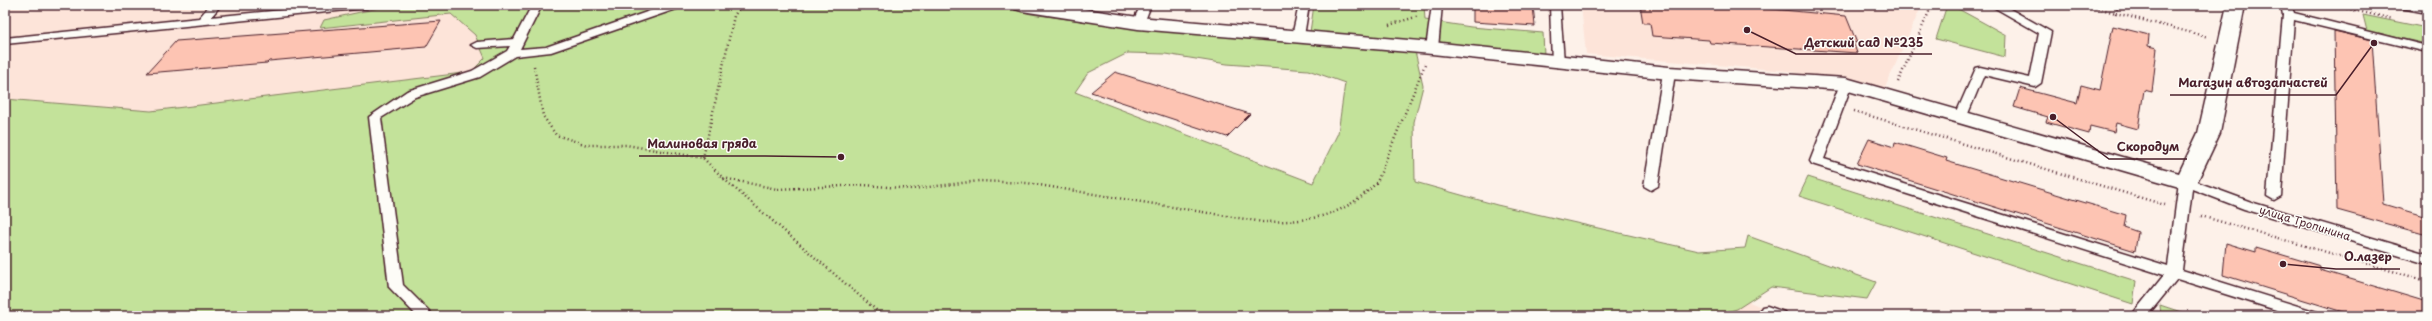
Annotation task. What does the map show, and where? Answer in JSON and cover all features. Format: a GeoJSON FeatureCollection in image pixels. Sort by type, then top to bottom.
{"type":"FeatureCollection","features":[{"type":"Feature","properties":{"kind":"street"},"geometry":{"type":"LineString","coordinates":[[1022,5],[1142,14],[1298,36],[1432,48],[1669,74],[1846,84],[2186,182],[2209,133],[2236,5]]}},
{"type":"Feature","properties":{"kind":"lane"},"geometry":{"type":"LineString","coordinates":[[203,20],[216,5]]}},
{"type":"Feature","properties":{"kind":"lane"},"geometry":{"type":"LineString","coordinates":[[5,41],[203,20],[367,5]]}},
{"type":"Feature","properties":{"kind":"lane"},"geometry":{"type":"LineString","coordinates":[[426,316],[396,288],[375,117],[411,94],[476,74],[515,48],[537,5]]}},
{"type":"Feature","properties":{"kind":"lane"},"geometry":{"type":"LineString","coordinates":[[477,45],[515,48],[531,51],[547,50],[678,5]]}},
{"type":"Feature","properties":{"kind":"lane"},"geometry":{"type":"LineString","coordinates":[[1298,36],[1304,5]]}},
{"type":"Feature","properties":{"kind":"lane"},"geometry":{"type":"LineString","coordinates":[[1555,5],[1558,63]]}},
{"type":"Feature","properties":{"kind":"lane"},"geometry":{"type":"LineString","coordinates":[[1961,116],[1980,71],[2035,83],[2045,32],[1995,5]]}},
{"type":"Feature","properties":{"kind":"lane"},"geometry":{"type":"LineString","coordinates":[[2400,5],[2427,10]]}},
{"type":"Feature","properties":{"kind":"lane"},"geometry":{"type":"LineString","coordinates":[[1432,48],[1437,9]]}},
{"type":"Feature","properties":{"kind":"lane"},"geometry":{"type":"LineString","coordinates":[[2274,196],[2287,10],[2427,49]]}},
{"type":"Feature","properties":{"kind":"lane"},"geometry":{"type":"LineString","coordinates":[[1651,186],[1669,74]]}},
{"type":"Feature","properties":{"kind":"lane"},"geometry":{"type":"LineString","coordinates":[[1846,84],[1817,161],[2174,271],[2312,316]]}},
{"type":"Feature","properties":{"kind":"lane"},"geometry":{"type":"LineString","coordinates":[[2139,316],[2174,271],[2181,210],[2186,182]]}},
{"type":"Feature","properties":{"kind":"lane","name":"улица Тропинина"},"geometry":{"type":"LineString","coordinates":[[2186,182],[2249,206],[2427,259]]}},
{"type":"Feature","properties":{"kind":"path"},"geometry":{"type":"LineString","coordinates":[[703,158],[734,16],[742,5]]}},
{"type":"Feature","properties":{"kind":"path"},"geometry":{"type":"LineString","coordinates":[[1897,83],[1932,5]]}},
{"type":"Feature","properties":{"kind":"path"},"geometry":{"type":"LineString","coordinates":[[2086,5],[2213,38]]}},
{"type":"Feature","properties":{"kind":"path"},"geometry":{"type":"LineString","coordinates":[[2116,13],[2118,5]]}},
{"type":"Feature","properties":{"kind":"path"},"geometry":{"type":"LineString","coordinates":[[2331,5],[2397,20]]}},
{"type":"Feature","properties":{"kind":"path"},"geometry":{"type":"LineString","coordinates":[[1387,26],[1431,13],[1437,9]]}},
{"type":"Feature","properties":{"kind":"path"},"geometry":{"type":"LineString","coordinates":[[723,178],[777,189],[864,185],[912,189],[979,181],[1028,183],[1263,222],[1301,221],[1345,210],[1365,198],[1377,182],[1432,48]]}},
{"type":"Feature","properties":{"kind":"path"},"geometry":{"type":"LineString","coordinates":[[531,51],[543,116],[556,135],[588,145],[626,145],[703,158],[723,178],[883,316]]}},
{"type":"Feature","properties":{"kind":"path"},"geometry":{"type":"LineString","coordinates":[[1838,107],[2181,210],[2427,281]]}},
{"type":"Feature","properties":{"kind":"shaded area"},"geometry":{"type":"Polygon","coordinates":[[[5,5],[704,5],[509,75],[151,111],[5,99],[5,5]]]}},
{"type":"Feature","properties":{"kind":"shaded area"},"geometry":{"type":"Polygon","coordinates":[[[1581,5],[1922,5],[1884,90],[1787,71],[1586,54],[1581,5]]]}},
{"type":"Feature","properties":{"kind":"shaded area"},"geometry":{"type":"Polygon","coordinates":[[[1721,291],[1785,316],[1705,316],[1721,291]]]}},
{"type":"Feature","properties":{"kind":"green space"},"geometry":{"type":"Polygon","coordinates":[[[392,5],[997,5],[1031,14],[1124,27],[1415,51],[1423,86],[1414,122],[1415,182],[1497,205],[1699,251],[1745,248],[1748,236],[1876,282],[1867,299],[1771,287],[1737,309],[1712,316],[1439,316],[1433,313],[1432,316],[5,316],[5,99],[151,111],[471,72],[485,58],[475,35],[451,14],[320,28],[324,20],[392,5]],[[1128,53],[1088,73],[1075,92],[1313,183],[1338,133],[1345,83],[1308,70],[1227,64],[1165,54],[1128,53]]]}},
{"type":"Feature","properties":{"kind":"green space"},"geometry":{"type":"Polygon","coordinates":[[[1314,5],[1424,5],[1425,20],[1471,27],[1543,33],[1544,55],[1310,32],[1314,5]]]}},
{"type":"Feature","properties":{"kind":"green space"},"geometry":{"type":"Polygon","coordinates":[[[1947,5],[1951,5],[2006,35],[2005,57],[1936,39],[1947,5]]]}},
{"type":"Feature","properties":{"kind":"green space"},"geometry":{"type":"Polygon","coordinates":[[[2363,15],[2427,28],[2427,44],[2367,31],[2363,15]]]}},
{"type":"Feature","properties":{"kind":"green space"},"geometry":{"type":"Polygon","coordinates":[[[1808,177],[2136,281],[2133,304],[1799,196],[1808,177]]]}},
{"type":"Feature","properties":{"kind":"green space"},"geometry":{"type":"Polygon","coordinates":[[[2160,305],[2193,316],[2161,316],[2160,305]]]}},
{"type":"Feature","properties":{"kind":"building"},"geometry":{"type":"Polygon","coordinates":[[[1473,5],[1533,5],[1535,26],[1473,22],[1473,5]]]}},
{"type":"Feature","properties":{"kind":"building"},"geometry":{"type":"Polygon","coordinates":[[[1640,5],[1729,5],[1846,16],[1857,43],[1853,42],[1857,53],[1710,43],[1709,40],[1652,36],[1650,23],[1643,23],[1640,5]]]}},
{"type":"Feature","properties":{"kind":"building"},"geometry":{"type":"Polygon","coordinates":[[[441,21],[426,47],[147,73],[176,41],[441,21]]]}},
{"type":"Feature","properties":{"kind":"building"},"geometry":{"type":"Polygon","coordinates":[[[2113,26],[2149,35],[2148,46],[2157,48],[2152,92],[2144,90],[2138,129],[2116,123],[2114,132],[2090,126],[2089,134],[2046,122],[2048,117],[2014,107],[2020,88],[2077,103],[2081,85],[2100,90],[2113,26]]]}},
{"type":"Feature","properties":{"kind":"building"},"geometry":{"type":"Polygon","coordinates":[[[2334,31],[2372,40],[2383,204],[2427,217],[2427,235],[2337,210],[2334,31]]]}},
{"type":"Feature","properties":{"kind":"building"},"geometry":{"type":"Polygon","coordinates":[[[1115,72],[1250,114],[1227,137],[1091,92],[1115,72]]]}},
{"type":"Feature","properties":{"kind":"building"},"geometry":{"type":"Polygon","coordinates":[[[1869,139],[1894,147],[1895,142],[1947,158],[1946,161],[2126,215],[2124,227],[2138,232],[2135,251],[1857,164],[1869,139]]]}},
{"type":"Feature","properties":{"kind":"building"},"geometry":{"type":"Polygon","coordinates":[[[2226,243],[2256,252],[2256,247],[2320,266],[2320,270],[2427,302],[2427,316],[2356,316],[2223,275],[2226,243]]]}},
{"type":"Feature","properties":{"kind":"place","name":"Детский сад №235"},"geometry":{"type":"Point","coordinates":[1747,30]}},
{"type":"Feature","properties":{"kind":"place","name":"Магазин автозапчастей"},"geometry":{"type":"Point","coordinates":[2374,43]}},
{"type":"Feature","properties":{"kind":"place","name":"Скородум"},"geometry":{"type":"Point","coordinates":[2053,117]}},
{"type":"Feature","properties":{"kind":"place","name":"Малиновая гряда"},"geometry":{"type":"Point","coordinates":[841,157]}},
{"type":"Feature","properties":{"kind":"place","name":"О.лазер"},"geometry":{"type":"Point","coordinates":[2283,264]}}]}
